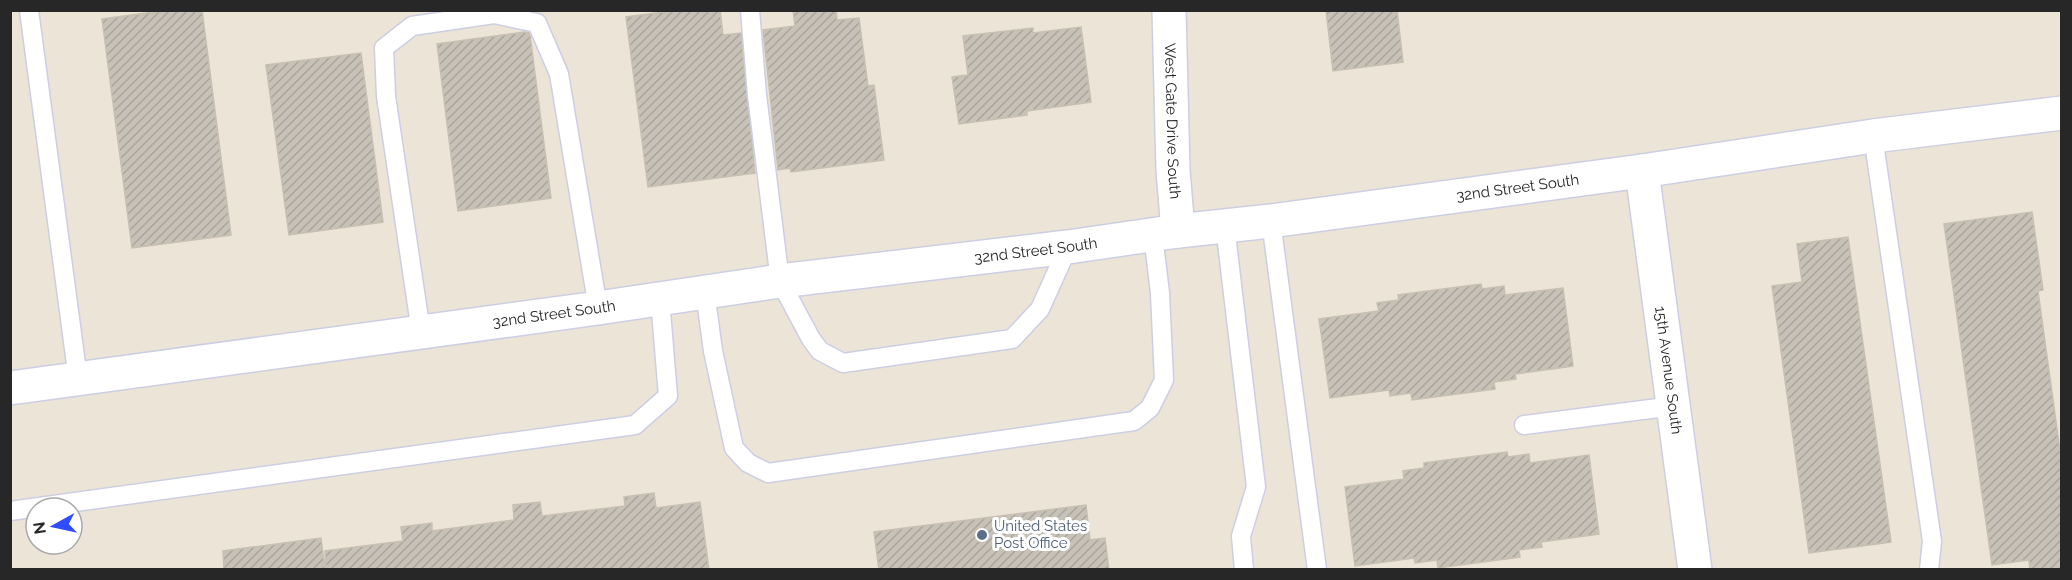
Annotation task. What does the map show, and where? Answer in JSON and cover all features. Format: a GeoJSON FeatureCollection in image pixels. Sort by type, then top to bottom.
{"type":"FeatureCollection","features":[{"type":"Feature","properties":{"kind":"street","name":"West Gate Drive South"},"geometry":{"type":"LineString","coordinates":[[1166,233],[1173,170],[1169,10]]}},
{"type":"Feature","properties":{"kind":"street","name":"32nd Street South"},"geometry":{"type":"LineString","coordinates":[[10,388],[780,281],[1271,221],[1642,171],[1874,136],[2061,113]]}},
{"type":"Feature","properties":{"kind":"street","name":"15th Avenue South"},"geometry":{"type":"LineString","coordinates":[[1642,171],[1695,570]]}},
{"type":"Feature","properties":{"kind":"lane"},"geometry":{"type":"LineString","coordinates":[[29,10],[78,379]]}},
{"type":"Feature","properties":{"kind":"lane"},"geometry":{"type":"LineString","coordinates":[[750,10],[757,95],[780,281],[811,339],[820,351],[843,363],[1012,339],[1040,309],[1068,247]]}},
{"type":"Feature","properties":{"kind":"lane"},"geometry":{"type":"LineString","coordinates":[[421,332],[386,96],[384,48],[412,26],[494,14],[537,23],[559,74],[598,308]]}},
{"type":"Feature","properties":{"kind":"lane"},"geometry":{"type":"LineString","coordinates":[[1874,136],[1932,541],[1929,570]]}},
{"type":"Feature","properties":{"kind":"lane"},"geometry":{"type":"LineString","coordinates":[[1271,221],[1317,570]]}},
{"type":"Feature","properties":{"kind":"lane"},"geometry":{"type":"LineString","coordinates":[[1225,226],[1256,487],[1241,536],[1244,570]]}},
{"type":"Feature","properties":{"kind":"lane"},"geometry":{"type":"LineString","coordinates":[[705,292],[713,351],[734,448],[748,463],[768,473],[1134,421],[1150,408],[1164,380],[1160,293],[1166,233]]}},
{"type":"Feature","properties":{"kind":"lane"},"geometry":{"type":"LineString","coordinates":[[10,511],[635,425],[668,396],[660,299]]}},
{"type":"Feature","properties":{"kind":"lane"},"geometry":{"type":"LineString","coordinates":[[1524,425],[1674,406]]}},
{"type":"Feature","properties":{"kind":"building"},"geometry":{"type":"Polygon","coordinates":[[[169,10],[202,10],[231,235],[132,248],[102,19],[169,10]]]}},
{"type":"Feature","properties":{"kind":"building"},"geometry":{"type":"Polygon","coordinates":[[[678,10],[720,10],[723,35],[741,33],[755,173],[648,187],[626,17],[678,10]]]}},
{"type":"Feature","properties":{"kind":"building"},"geometry":{"type":"Polygon","coordinates":[[[793,10],[836,10],[837,20],[859,18],[868,86],[874,85],[884,160],[791,172],[790,168],[778,170],[763,30],[795,26],[793,10]]]}},
{"type":"Feature","properties":{"kind":"building"},"geometry":{"type":"Polygon","coordinates":[[[1326,10],[1397,10],[1403,62],[1333,71],[1326,10]]]}},
{"type":"Feature","properties":{"kind":"building"},"geometry":{"type":"Polygon","coordinates":[[[1081,27],[1091,102],[1027,111],[1027,115],[959,124],[952,77],[968,75],[963,36],[1033,28],[1033,33],[1081,27]]]}},
{"type":"Feature","properties":{"kind":"building"},"geometry":{"type":"Polygon","coordinates":[[[525,32],[530,35],[551,198],[458,211],[437,44],[525,32]]]}},
{"type":"Feature","properties":{"kind":"building"},"geometry":{"type":"Polygon","coordinates":[[[361,53],[383,222],[289,235],[266,65],[361,53]]]}},
{"type":"Feature","properties":{"kind":"building"},"geometry":{"type":"Polygon","coordinates":[[[2032,212],[2043,290],[2038,291],[2061,458],[2061,570],[2030,570],[2029,560],[1992,565],[1944,224],[2032,212]]]}},
{"type":"Feature","properties":{"kind":"building"},"geometry":{"type":"Polygon","coordinates":[[[1848,237],[1891,542],[1809,553],[1772,286],[1802,282],[1797,244],[1848,237]]]}},
{"type":"Feature","properties":{"kind":"building"},"geometry":{"type":"Polygon","coordinates":[[[1481,284],[1482,289],[1504,286],[1505,295],[1563,288],[1573,366],[1515,374],[1516,379],[1494,382],[1495,389],[1412,400],[1411,393],[1390,396],[1389,390],[1330,398],[1319,319],[1379,311],[1377,303],[1399,300],[1398,295],[1481,284]]]}},
{"type":"Feature","properties":{"kind":"building"},"geometry":{"type":"Polygon","coordinates":[[[1507,452],[1508,457],[1529,454],[1530,463],[1589,455],[1599,534],[1541,542],[1542,547],[1519,550],[1520,557],[1438,568],[1437,560],[1415,563],[1414,558],[1355,566],[1345,487],[1404,479],[1403,471],[1424,468],[1424,463],[1507,452]]]}},
{"type":"Feature","properties":{"kind":"building"},"geometry":{"type":"Polygon","coordinates":[[[654,493],[656,508],[700,502],[709,570],[326,570],[325,551],[403,541],[401,527],[432,523],[432,531],[514,520],[513,505],[540,502],[542,516],[625,506],[624,497],[654,493]]]}},
{"type":"Feature","properties":{"kind":"building","name":"United States Post Office"},"geometry":{"type":"Polygon","coordinates":[[[1086,505],[1090,540],[1105,538],[1109,570],[879,570],[874,532],[1086,505]]]}},
{"type":"Feature","properties":{"kind":"building"},"geometry":{"type":"Polygon","coordinates":[[[321,538],[325,570],[224,570],[223,551],[321,538]]]}},
{"type":"Feature","properties":{"kind":"place","name":"United States Post Office"},"geometry":{"type":"Point","coordinates":[982,535]}}]}
